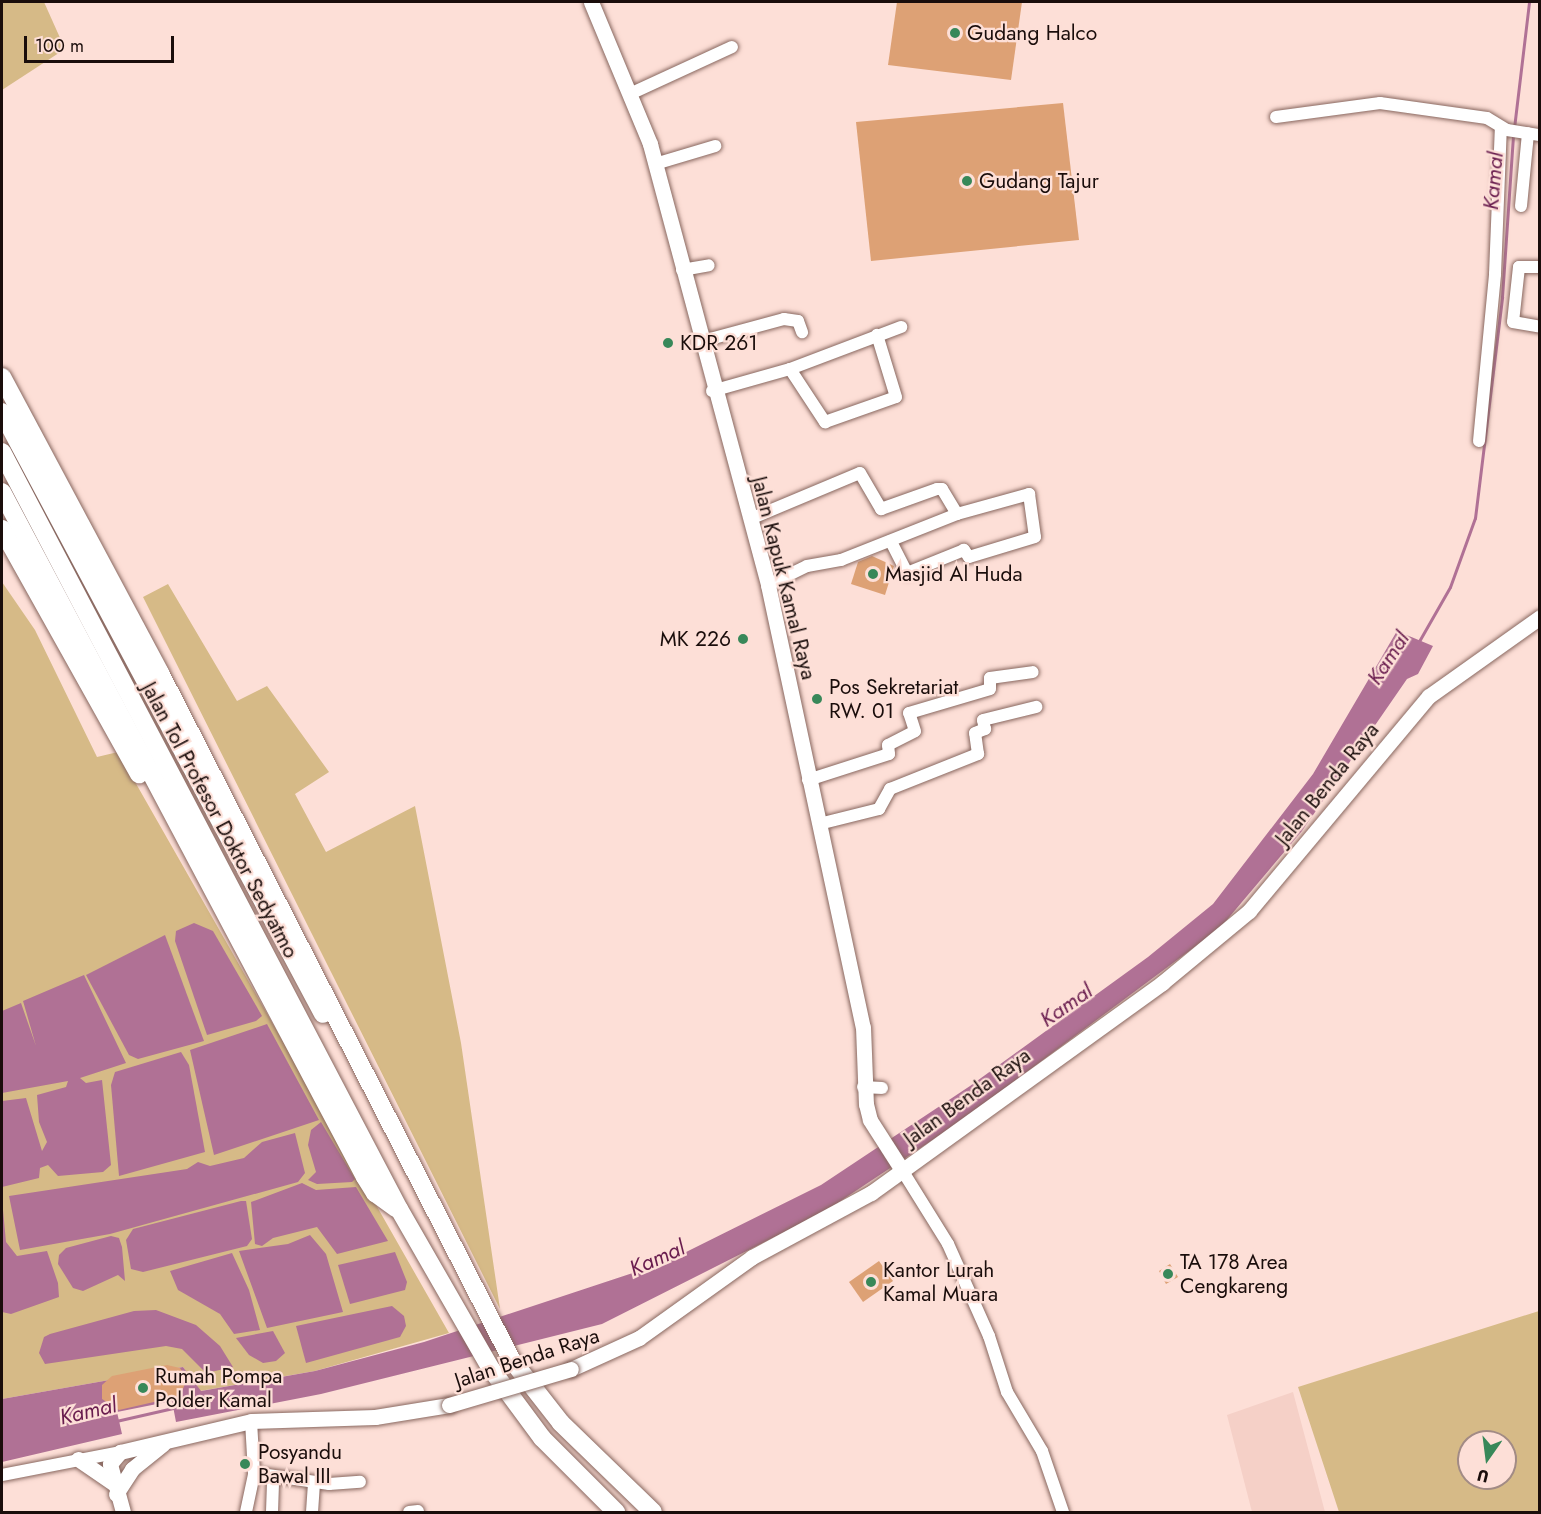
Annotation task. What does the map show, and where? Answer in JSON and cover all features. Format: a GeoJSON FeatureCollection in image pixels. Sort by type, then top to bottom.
{"type":"FeatureCollection","features":[{"type":"Feature","properties":{"kind":"highway","name":"Jalan Tol Profesor Doktor Sedyatmo"},"geometry":{"type":"LineString","coordinates":[[2,377],[308,959],[385,1118],[511,1359],[561,1423],[653,1512]]}},
{"type":"Feature","properties":{"kind":"highway","name":"Jalan Tol Profesor Doktor Sedyatmo"},"geometry":{"type":"LineString","coordinates":[[2,412],[305,981],[385,1118]]}},
{"type":"Feature","properties":{"kind":"highway","name":"Jalan Tol Profesor Doktor Sedyatmo"},"geometry":{"type":"LineString","coordinates":[[2,452],[399,1209],[491,1369],[542,1437],[616,1512]]}},
{"type":"Feature","properties":{"kind":"highway","name":"Jalan Tol Profesor Doktor Sedyatmo"},"geometry":{"type":"LineString","coordinates":[[2,492],[365,1177],[375,1192],[399,1209]]}},
{"type":"Feature","properties":{"kind":"highway"},"geometry":{"type":"LineString","coordinates":[[2,529],[109,726],[203,871]]}},
{"type":"Feature","properties":{"kind":"main road","name":"Jalan Kapuk Kamal Raya"},"geometry":{"type":"LineString","coordinates":[[591,2],[632,93],[655,164],[712,391],[768,585],[808,780],[863,1027],[863,1087],[870,1120],[900,1166]]}},
{"type":"Feature","properties":{"kind":"main road","name":"Jalan Benda Raya"},"geometry":{"type":"LineString","coordinates":[[120,1452],[251,1421],[296,1422],[375,1417],[449,1405],[571,1369],[639,1338],[752,1257],[820,1224],[1235,926],[1429,696],[1539,617]]}},
{"type":"Feature","properties":{"kind":"main road"},"geometry":{"type":"LineString","coordinates":[[114,1489],[132,1469],[168,1441]]}},
{"type":"Feature","properties":{"kind":"main road"},"geometry":{"type":"LineString","coordinates":[[120,1452],[110,1464],[114,1489],[123,1512]]}},
{"type":"Feature","properties":{"kind":"main road"},"geometry":{"type":"LineString","coordinates":[[78,1459],[114,1489]]}},
{"type":"Feature","properties":{"kind":"street"},"geometry":{"type":"LineString","coordinates":[[632,93],[732,47]]}},
{"type":"Feature","properties":{"kind":"street"},"geometry":{"type":"LineString","coordinates":[[1276,117],[1380,103],[1487,118],[1504,129],[1529,133],[1521,206]]}},
{"type":"Feature","properties":{"kind":"street"},"geometry":{"type":"LineString","coordinates":[[1479,441],[1495,274],[1504,129]]}},
{"type":"Feature","properties":{"kind":"street"},"geometry":{"type":"LineString","coordinates":[[655,164],[716,146]]}},
{"type":"Feature","properties":{"kind":"street"},"geometry":{"type":"LineString","coordinates":[[682,270],[709,265]]}},
{"type":"Feature","properties":{"kind":"street"},"geometry":{"type":"LineString","coordinates":[[1539,267],[1519,267],[1513,322],[1539,327]]}},
{"type":"Feature","properties":{"kind":"street"},"geometry":{"type":"LineString","coordinates":[[699,342],[784,319],[798,321],[802,332]]}},
{"type":"Feature","properties":{"kind":"street"},"geometry":{"type":"LineString","coordinates":[[712,391],[790,369],[901,327]]}},
{"type":"Feature","properties":{"kind":"street"},"geometry":{"type":"LineString","coordinates":[[790,369],[825,422],[896,397],[877,335]]}},
{"type":"Feature","properties":{"kind":"street"},"geometry":{"type":"LineString","coordinates":[[750,519],[860,473],[881,509],[942,489],[957,514]]}},
{"type":"Feature","properties":{"kind":"street"},"geometry":{"type":"LineString","coordinates":[[768,585],[807,566],[841,560],[957,514],[1028,494],[1036,536],[969,557],[964,550],[907,573],[891,541]]}},
{"type":"Feature","properties":{"kind":"street"},"geometry":{"type":"LineString","coordinates":[[808,780],[889,754],[888,745],[915,731],[909,713],[990,689],[990,678],[1033,672]]}},
{"type":"Feature","properties":{"kind":"street"},"geometry":{"type":"LineString","coordinates":[[819,824],[879,809],[890,789],[978,754],[975,734],[985,729],[983,720],[1036,707]]}},
{"type":"Feature","properties":{"kind":"street"},"geometry":{"type":"LineString","coordinates":[[863,1087],[882,1088]]}},
{"type":"Feature","properties":{"kind":"street"},"geometry":{"type":"LineString","coordinates":[[900,1166],[948,1244],[989,1336],[1007,1392],[1042,1451],[1063,1512]]}},
{"type":"Feature","properties":{"kind":"street"},"geometry":{"type":"LineString","coordinates":[[246,1512],[254,1468],[251,1421]]}},
{"type":"Feature","properties":{"kind":"street"},"geometry":{"type":"LineString","coordinates":[[2,1475],[120,1452]]}},
{"type":"Feature","properties":{"kind":"street"},"geometry":{"type":"LineString","coordinates":[[254,1468],[273,1477],[314,1482],[360,1482]]}},
{"type":"Feature","properties":{"kind":"street"},"geometry":{"type":"LineString","coordinates":[[273,1477],[273,1512]]}},
{"type":"Feature","properties":{"kind":"street"},"geometry":{"type":"LineString","coordinates":[[312,1512],[314,1482]]}},
{"type":"Feature","properties":{"kind":"shaded area"},"geometry":{"type":"Polygon","coordinates":[[[2,2],[44,2],[65,49],[2,90],[2,2]]]}},
{"type":"Feature","properties":{"kind":"shaded area"},"geometry":{"type":"Polygon","coordinates":[[[2,582],[35,630],[97,757],[118,752],[449,1333],[315,1371],[200,1391],[183,1367],[2,1399],[2,582]]]}},
{"type":"Feature","properties":{"kind":"shaded area"},"geometry":{"type":"Polygon","coordinates":[[[168,584],[237,701],[267,686],[329,772],[295,794],[326,852],[415,806],[461,1043],[500,1309],[143,597],[168,584]]]}},
{"type":"Feature","properties":{"kind":"shaded area"},"geometry":{"type":"Polygon","coordinates":[[[1539,1311],[1539,1512],[1339,1512],[1298,1387],[1539,1311]]]}},
{"type":"Feature","properties":{"kind":"shaded area"},"geometry":{"type":"Polygon","coordinates":[[[1293,1392],[1325,1512],[1252,1512],[1227,1415],[1293,1392]]]}},
{"type":"Feature","properties":{"kind":"water"},"geometry":{"type":"Polygon","coordinates":[[[1397,631],[1433,646],[1418,674],[1407,679],[1302,831],[1220,928],[961,1121],[824,1212],[602,1324],[321,1394],[176,1422],[172,1401],[117,1412],[122,1434],[2,1462],[2,1399],[183,1367],[201,1391],[315,1371],[424,1342],[666,1262],[821,1185],[970,1086],[1148,957],[1213,904],[1313,774],[1397,631]]]}},
{"type":"Feature","properties":{"kind":"water"},"geometry":{"type":"Polygon","coordinates":[[[194,923],[213,931],[262,1016],[256,1021],[207,1035],[175,941],[176,931],[194,923]]]}},
{"type":"Feature","properties":{"kind":"water"},"geometry":{"type":"Polygon","coordinates":[[[165,935],[204,1041],[138,1059],[129,1055],[86,975],[165,935]]]}},
{"type":"Feature","properties":{"kind":"water"},"geometry":{"type":"Polygon","coordinates":[[[84,975],[126,1063],[80,1078],[86,1083],[102,1080],[111,1165],[103,1172],[58,1176],[48,1165],[40,1168],[39,1178],[2,1187],[2,1101],[26,1098],[42,1151],[47,1142],[39,1122],[37,1095],[66,1087],[68,1081],[2,1093],[2,1011],[21,1003],[36,1046],[23,1001],[84,975]]]}},
{"type":"Feature","properties":{"kind":"water"},"geometry":{"type":"Polygon","coordinates":[[[267,1024],[319,1120],[214,1155],[190,1050],[267,1024]]]}},
{"type":"Feature","properties":{"kind":"water"},"geometry":{"type":"Polygon","coordinates":[[[181,1052],[189,1065],[205,1152],[119,1176],[111,1085],[115,1072],[181,1052]]]}},
{"type":"Feature","properties":{"kind":"water"},"geometry":{"type":"Polygon","coordinates":[[[321,1122],[355,1179],[352,1182],[317,1184],[308,1180],[316,1172],[308,1145],[311,1130],[321,1122]]]}},
{"type":"Feature","properties":{"kind":"water"},"geometry":{"type":"Polygon","coordinates":[[[295,1133],[305,1173],[298,1182],[110,1234],[20,1250],[9,1196],[187,1169],[198,1162],[210,1166],[244,1158],[262,1142],[295,1133]]]}},
{"type":"Feature","properties":{"kind":"water"},"geometry":{"type":"Polygon","coordinates":[[[302,1183],[316,1190],[356,1187],[388,1241],[337,1254],[317,1227],[273,1238],[262,1246],[255,1244],[251,1202],[302,1183]]]}},
{"type":"Feature","properties":{"kind":"water"},"geometry":{"type":"Polygon","coordinates":[[[2,1199],[6,1242],[17,1256],[47,1251],[58,1283],[59,1297],[11,1314],[2,1312],[2,1199]]]}},
{"type":"Feature","properties":{"kind":"water"},"geometry":{"type":"Polygon","coordinates":[[[246,1201],[252,1239],[247,1246],[143,1272],[131,1269],[126,1240],[133,1229],[246,1201]]]}},
{"type":"Feature","properties":{"kind":"water"},"geometry":{"type":"Polygon","coordinates":[[[310,1235],[326,1254],[343,1312],[267,1328],[239,1251],[288,1244],[310,1235]]]}},
{"type":"Feature","properties":{"kind":"water"},"geometry":{"type":"Polygon","coordinates":[[[111,1236],[119,1238],[122,1247],[125,1281],[118,1275],[83,1291],[73,1288],[58,1264],[59,1255],[66,1248],[111,1236]]]}},
{"type":"Feature","properties":{"kind":"water"},"geometry":{"type":"Polygon","coordinates":[[[395,1252],[407,1282],[405,1290],[350,1304],[338,1265],[395,1252]]]}},
{"type":"Feature","properties":{"kind":"water"},"geometry":{"type":"Polygon","coordinates":[[[232,1253],[249,1290],[260,1330],[234,1334],[220,1314],[178,1290],[170,1271],[232,1253]]]}},
{"type":"Feature","properties":{"kind":"water"},"geometry":{"type":"Polygon","coordinates":[[[392,1306],[404,1316],[406,1326],[400,1337],[306,1363],[296,1326],[392,1306]]]}},
{"type":"Feature","properties":{"kind":"water"},"geometry":{"type":"Polygon","coordinates":[[[156,1310],[196,1325],[220,1346],[233,1367],[206,1373],[182,1349],[166,1346],[45,1364],[39,1353],[44,1337],[50,1334],[134,1311],[156,1310]]]}},
{"type":"Feature","properties":{"kind":"water"},"geometry":{"type":"Polygon","coordinates":[[[273,1331],[285,1353],[276,1361],[263,1363],[249,1355],[236,1338],[273,1331]]]}},
{"type":"Feature","properties":{"kind":"building","name":"Gudang Halco"},"geometry":{"type":"Polygon","coordinates":[[[897,2],[1022,2],[1011,80],[888,65],[897,2]]]}},
{"type":"Feature","properties":{"kind":"building","name":"Gudang Tajur"},"geometry":{"type":"Polygon","coordinates":[[[1063,103],[1079,240],[871,261],[856,122],[1063,103]]]}},
{"type":"Feature","properties":{"kind":"building","name":"Masjid Al Huda"},"geometry":{"type":"Polygon","coordinates":[[[872,556],[894,566],[885,595],[851,584],[858,562],[872,556]]]}},
{"type":"Feature","properties":{"kind":"building","name":"Kantor Lurah Kamal Muara"},"geometry":{"type":"Polygon","coordinates":[[[879,1261],[893,1281],[863,1302],[849,1282],[879,1261]]]}},
{"type":"Feature","properties":{"kind":"building","name":"TA 178 Area Cengkareng"},"geometry":{"type":"Polygon","coordinates":[[[1170,1264],[1178,1277],[1166,1284],[1159,1271],[1170,1264]]]}},
{"type":"Feature","properties":{"kind":"building","name":"Rumah Pompa Polder Kamal"},"geometry":{"type":"Polygon","coordinates":[[[167,1365],[180,1368],[187,1379],[180,1396],[119,1410],[102,1399],[102,1385],[112,1376],[167,1365]]]}},
{"type":"Feature","properties":{"kind":"waterway","name":"Kamal"},"geometry":{"type":"LineString","coordinates":[[1514,128],[1529,2]]}},
{"type":"Feature","properties":{"kind":"waterway","name":"Kamal"},"geometry":{"type":"LineString","coordinates":[[1418,643],[1450,587],[1475,518],[1502,297],[1513,134]]}},
{"type":"Feature","properties":{"kind":"waterway","name":"Kamal"},"geometry":{"type":"LineString","coordinates":[[116,1421],[177,1407]]}},
{"type":"Feature","properties":{"kind":"place","name":"Gudang Halco"},"geometry":{"type":"Point","coordinates":[955,33]}},
{"type":"Feature","properties":{"kind":"place","name":"Gudang Tajur"},"geometry":{"type":"Point","coordinates":[967,181]}},
{"type":"Feature","properties":{"kind":"place","name":"KDR 261"},"geometry":{"type":"Point","coordinates":[668,343]}},
{"type":"Feature","properties":{"kind":"place","name":"Masjid Al Huda"},"geometry":{"type":"Point","coordinates":[873,574]}},
{"type":"Feature","properties":{"kind":"place","name":"MK 226"},"geometry":{"type":"Point","coordinates":[743,639]}},
{"type":"Feature","properties":{"kind":"place","name":"Pos Sekretariat RW. 01"},"geometry":{"type":"Point","coordinates":[817,699]}},
{"type":"Feature","properties":{"kind":"place","name":"TA 178 Area Cengkareng"},"geometry":{"type":"Point","coordinates":[1168,1274]}},
{"type":"Feature","properties":{"kind":"place","name":"Kantor Lurah Kamal Muara"},"geometry":{"type":"Point","coordinates":[871,1282]}},
{"type":"Feature","properties":{"kind":"place","name":"Rumah Pompa Polder Kamal"},"geometry":{"type":"Point","coordinates":[143,1388]}},
{"type":"Feature","properties":{"kind":"place","name":"Posyandu Bawal III"},"geometry":{"type":"Point","coordinates":[245,1464]}}]}
